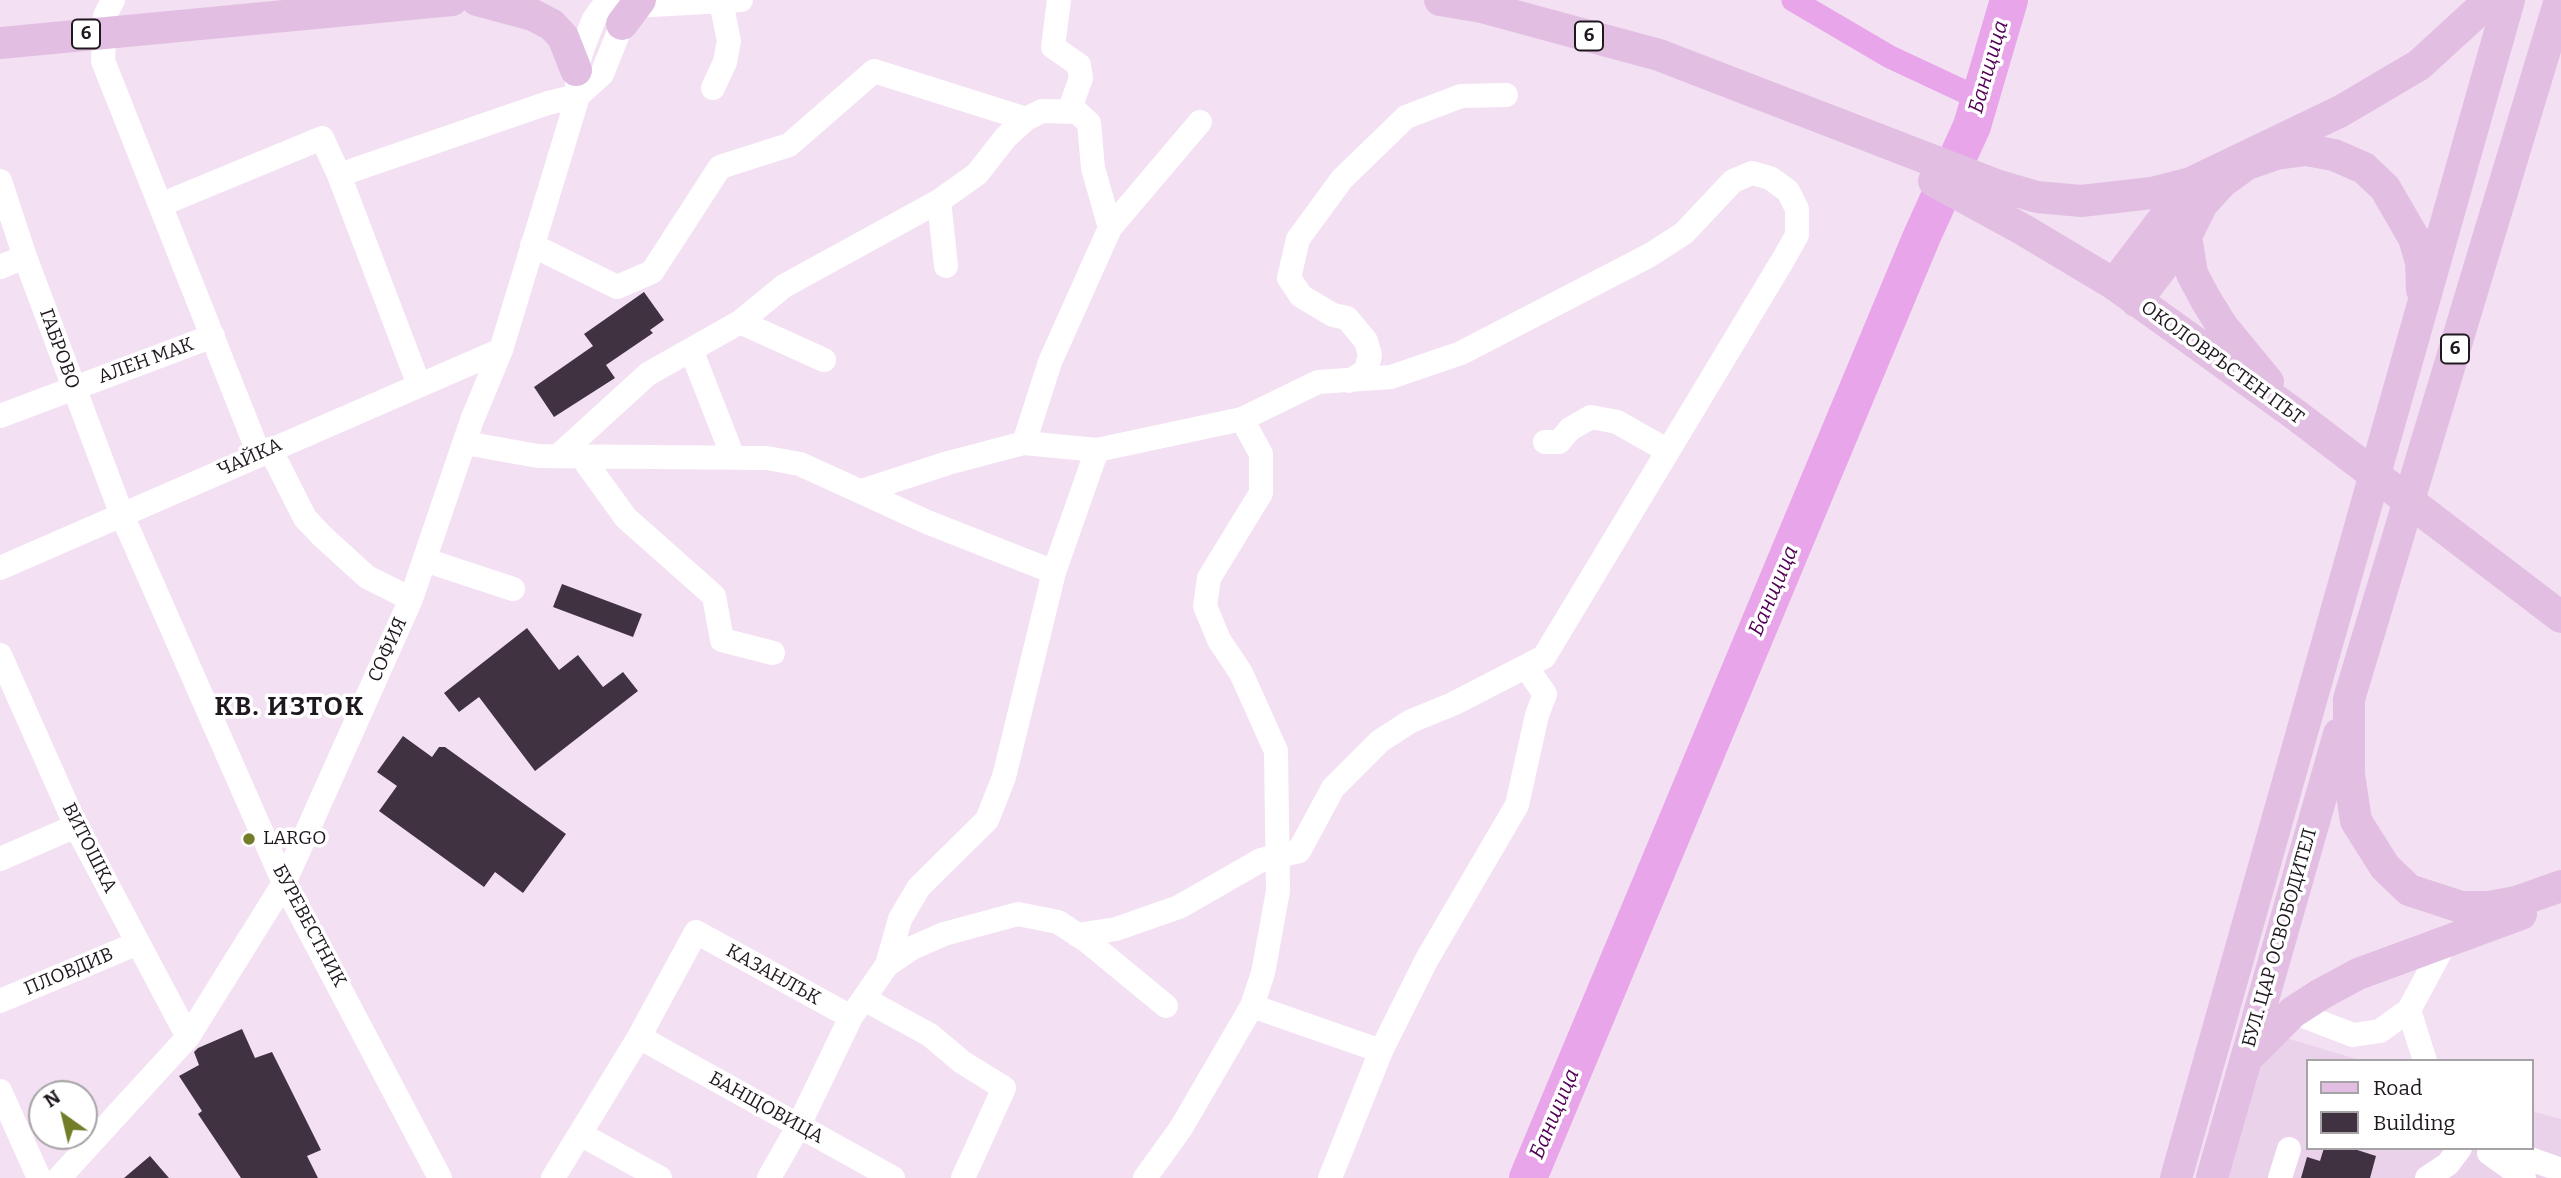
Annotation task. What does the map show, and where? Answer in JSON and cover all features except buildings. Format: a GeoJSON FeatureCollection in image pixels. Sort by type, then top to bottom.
{"type":"FeatureCollection","features":[{"type":"Feature","properties":{"kind":"main road","name":"6"},"geometry":{"type":"LineString","coordinates":[[0,43],[452,0]]}},
{"type":"Feature","properties":{"kind":"main road"},"geometry":{"type":"LineString","coordinates":[[477,0],[533,15],[552,25],[563,37],[577,83]]}},
{"type":"Feature","properties":{"kind":"main road","name":"6"},"geometry":{"type":"LineString","coordinates":[[1440,0],[1482,7],[1659,55],[1863,138],[1996,186],[2037,197],[2081,201],[2112,199],[2191,183],[2381,89],[2419,65],[2451,39],[2490,0]]}},
{"type":"Feature","properties":{"kind":"main road","name":"БУЛ. ЦАР ОСВОБОДИТЕЛ"},"geometry":{"type":"LineString","coordinates":[[2176,1178],[2509,0]]}},
{"type":"Feature","properties":{"kind":"main road","name":"6"},"geometry":{"type":"LineString","coordinates":[[2560,0],[2349,699],[2350,774],[2356,821],[2385,867],[2409,890],[2461,906],[2489,907],[2516,902],[2561,886]]}},
{"type":"Feature","properties":{"kind":"main road","name":"ОКОЛОВРЪСТЕН ПЪТ"},"geometry":{"type":"LineString","coordinates":[[1863,138],[2022,229],[2125,293],[2296,415],[2561,617]]}},
{"type":"Feature","properties":{"kind":"main road"},"geometry":{"type":"LineString","coordinates":[[2125,293],[2186,236],[2202,204],[2222,182],[2248,163],[2276,154],[2306,150],[2334,155],[2364,168],[2385,188],[2400,210],[2421,262],[2423,305]]}},
{"type":"Feature","properties":{"kind":"main road"},"geometry":{"type":"LineString","coordinates":[[2125,293],[2191,183]]}},
{"type":"Feature","properties":{"kind":"main road"},"geometry":{"type":"LineString","coordinates":[[2186,236],[2192,274],[2222,327],[2296,415]]}},
{"type":"Feature","properties":{"kind":"main road","name":"БУЛ. ЦАР ОСВОБОДИТЕЛ"},"geometry":{"type":"LineString","coordinates":[[2211,1178],[2349,699]]}},
{"type":"Feature","properties":{"kind":"main road"},"geometry":{"type":"LineString","coordinates":[[2245,1061],[2293,1012],[2358,974],[2561,899]]}},
{"type":"Feature","properties":{"kind":"street"},"geometry":{"type":"LineString","coordinates":[[1059,0],[1053,47],[1079,65],[1081,78],[1069,111]]}},
{"type":"Feature","properties":{"kind":"street"},"geometry":{"type":"LineString","coordinates":[[625,6],[731,1],[725,62],[713,88]]}},
{"type":"Feature","properties":{"kind":"street"},"geometry":{"type":"LineString","coordinates":[[104,5],[103,61],[213,336],[265,452],[305,518],[322,536],[367,577],[411,599]]}},
{"type":"Feature","properties":{"kind":"street","name":"СОФИЯ"},"geometry":{"type":"LineString","coordinates":[[59,1178],[188,1037],[284,883],[411,599],[501,350],[533,245],[594,19],[625,6]]}},
{"type":"Feature","properties":{"kind":"street"},"geometry":{"type":"LineString","coordinates":[[533,245],[617,287],[652,272],[720,167],[789,145],[874,71],[1026,119]]}},
{"type":"Feature","properties":{"kind":"street"},"geometry":{"type":"LineString","coordinates":[[339,176],[548,103],[577,83]]}},
{"type":"Feature","properties":{"kind":"street"},"geometry":{"type":"LineString","coordinates":[[1349,381],[1366,371],[1370,355],[1366,341],[1347,318],[1333,314],[1301,296],[1289,278],[1298,239],[1342,179],[1406,117],[1461,96],[1506,95]]}},
{"type":"Feature","properties":{"kind":"street"},"geometry":{"type":"LineString","coordinates":[[569,456],[648,374],[692,352],[740,322],[784,285],[939,201],[977,174],[1006,137],[1026,119],[1042,111],[1077,112],[1089,123],[1093,168],[1110,228]]}},
{"type":"Feature","properties":{"kind":"street"},"geometry":{"type":"LineString","coordinates":[[1024,443],[1050,362],[1110,228],[1200,122]]}},
{"type":"Feature","properties":{"kind":"street"},"geometry":{"type":"LineString","coordinates":[[160,205],[322,138],[419,385]]}},
{"type":"Feature","properties":{"kind":"street"},"geometry":{"type":"LineString","coordinates":[[862,491],[948,463],[1024,443],[1097,450],[1242,419],[1318,382],[1391,377],[1461,353],[1650,255],[1684,233],[1733,181],[1752,173],[1770,178],[1788,191],[1797,209],[1797,235],[1544,657],[1453,704],[1411,721],[1380,741],[1333,788],[1298,851],[1261,860],[1179,907],[1116,929],[1077,935]]}},
{"type":"Feature","properties":{"kind":"street","name":"ГАБРОВО"},"geometry":{"type":"LineString","coordinates":[[0,181],[25,257],[122,515]]}},
{"type":"Feature","properties":{"kind":"street"},"geometry":{"type":"LineString","coordinates":[[939,201],[946,266]]}},
{"type":"Feature","properties":{"kind":"street"},"geometry":{"type":"LineString","coordinates":[[0,267],[25,257]]}},
{"type":"Feature","properties":{"kind":"street"},"geometry":{"type":"LineString","coordinates":[[740,322],[824,360]]}},
{"type":"Feature","properties":{"kind":"street","name":"АЛЕН МАК"},"geometry":{"type":"LineString","coordinates":[[0,416],[213,336]]}},
{"type":"Feature","properties":{"kind":"street","name":"ЧАЙКА"},"geometry":{"type":"LineString","coordinates":[[0,568],[501,350]]}},
{"type":"Feature","properties":{"kind":"street"},"geometry":{"type":"LineString","coordinates":[[692,352],[733,457]]}},
{"type":"Feature","properties":{"kind":"street"},"geometry":{"type":"LineString","coordinates":[[1545,442],[1559,442],[1570,429],[1591,417],[1617,422],[1668,451]]}},
{"type":"Feature","properties":{"kind":"street"},"geometry":{"type":"LineString","coordinates":[[1145,1178],[1181,1128],[1252,1006],[1263,973],[1278,891],[1280,855],[1275,835],[1276,751],[1241,673],[1219,640],[1205,606],[1209,578],[1261,493],[1261,454],[1242,419]]}},
{"type":"Feature","properties":{"kind":"street"},"geometry":{"type":"LineString","coordinates":[[466,443],[538,456],[767,458],[800,464],[927,522],[1054,572]]}},
{"type":"Feature","properties":{"kind":"street"},"geometry":{"type":"LineString","coordinates":[[769,1178],[798,1128],[857,1008],[887,965],[900,919],[919,887],[987,820],[1004,777],[1054,572],[1097,450]]}},
{"type":"Feature","properties":{"kind":"street"},"geometry":{"type":"LineString","coordinates":[[569,456],[626,518],[714,596],[722,640],[774,653]]}},
{"type":"Feature","properties":{"kind":"street","name":"БУРЕВЕСТНИК"},"geometry":{"type":"LineString","coordinates":[[122,515],[284,883],[440,1178]]}},
{"type":"Feature","properties":{"kind":"street"},"geometry":{"type":"LineString","coordinates":[[425,560],[513,589]]}},
{"type":"Feature","properties":{"kind":"street","name":"ВИТОШКА"},"geometry":{"type":"LineString","coordinates":[[0,655],[11,710],[188,1037]]}},
{"type":"Feature","properties":{"kind":"street"},"geometry":{"type":"LineString","coordinates":[[1331,1178],[1381,1051],[1427,959],[1517,805],[1537,715],[1545,694],[1526,667]]}},
{"type":"Feature","properties":{"kind":"street"},"geometry":{"type":"LineString","coordinates":[[0,859],[76,826]]}},
{"type":"Feature","properties":{"kind":"street"},"geometry":{"type":"LineString","coordinates":[[887,965],[912,948],[944,933],[1018,914],[1058,922],[1166,1006]]}},
{"type":"Feature","properties":{"kind":"street","name":"КАЗАНЛЪК"},"geometry":{"type":"LineString","coordinates":[[639,1037],[695,932],[857,1008],[930,1035],[962,1062],[1004,1088],[963,1178]]}},
{"type":"Feature","properties":{"kind":"street","name":"ПЛОВДИВ"},"geometry":{"type":"LineString","coordinates":[[0,1001],[138,943]]}},
{"type":"Feature","properties":{"kind":"street"},"geometry":{"type":"LineString","coordinates":[[2293,1012],[2353,1035],[2380,1031],[2409,1010],[2445,943]]}},
{"type":"Feature","properties":{"kind":"street"},"geometry":{"type":"LineString","coordinates":[[1252,1006],[1381,1051]]}},
{"type":"Feature","properties":{"kind":"street"},"geometry":{"type":"LineString","coordinates":[[2409,1010],[2424,1059]]}},
{"type":"Feature","properties":{"kind":"street"},"geometry":{"type":"LineString","coordinates":[[553,1178],[639,1037]]}},
{"type":"Feature","properties":{"kind":"street","name":"БАНЩОВИЦА"},"geometry":{"type":"LineString","coordinates":[[639,1037],[798,1128],[893,1178]]}},
{"type":"Feature","properties":{"kind":"street"},"geometry":{"type":"LineString","coordinates":[[0,1091],[39,1178]]}},
{"type":"Feature","properties":{"kind":"street"},"geometry":{"type":"LineString","coordinates":[[580,1134],[660,1178]]}},
{"type":"Feature","properties":{"kind":"street"},"geometry":{"type":"LineString","coordinates":[[2280,1178],[2289,1149]]}},
{"type":"Feature","properties":{"kind":"street"},"geometry":{"type":"LineString","coordinates":[[2427,1178],[2448,1164],[2458,1150]]}},
{"type":"Feature","properties":{"kind":"street"},"geometry":{"type":"LineString","coordinates":[[2486,1150],[2524,1178]]}},
{"type":"Feature","properties":{"kind":"street"},"geometry":{"type":"LineString","coordinates":[[2505,1150],[2561,1170]]}},
{"type":"Feature","properties":{"kind":"shaded area"},"geometry":{"type":"Polygon","coordinates":[[[2286,1038],[2356,1059],[2306,1059],[2306,1150],[2533,1150],[2533,1112],[2561,1119],[2561,1178],[2226,1178],[2259,1069],[2286,1038]]]}},
{"type":"Feature","properties":{"kind":"waterway"},"geometry":{"type":"LineString","coordinates":[[1793,0],[1890,57],[1980,99]]}},
{"type":"Feature","properties":{"kind":"waterway","name":"Банщица"},"geometry":{"type":"LineString","coordinates":[[1528,1178],[1922,236],[1972,126],[2009,0]]}},
{"type":"Feature","properties":{"kind":"place","name":"LARGO"},"geometry":{"type":"Point","coordinates":[249,839]}},
{"type":"Feature","properties":{"kind":"district","name":"КВ. ИЗТОК"},"geometry":{"type":"Point","coordinates":[290,708]}}]}
